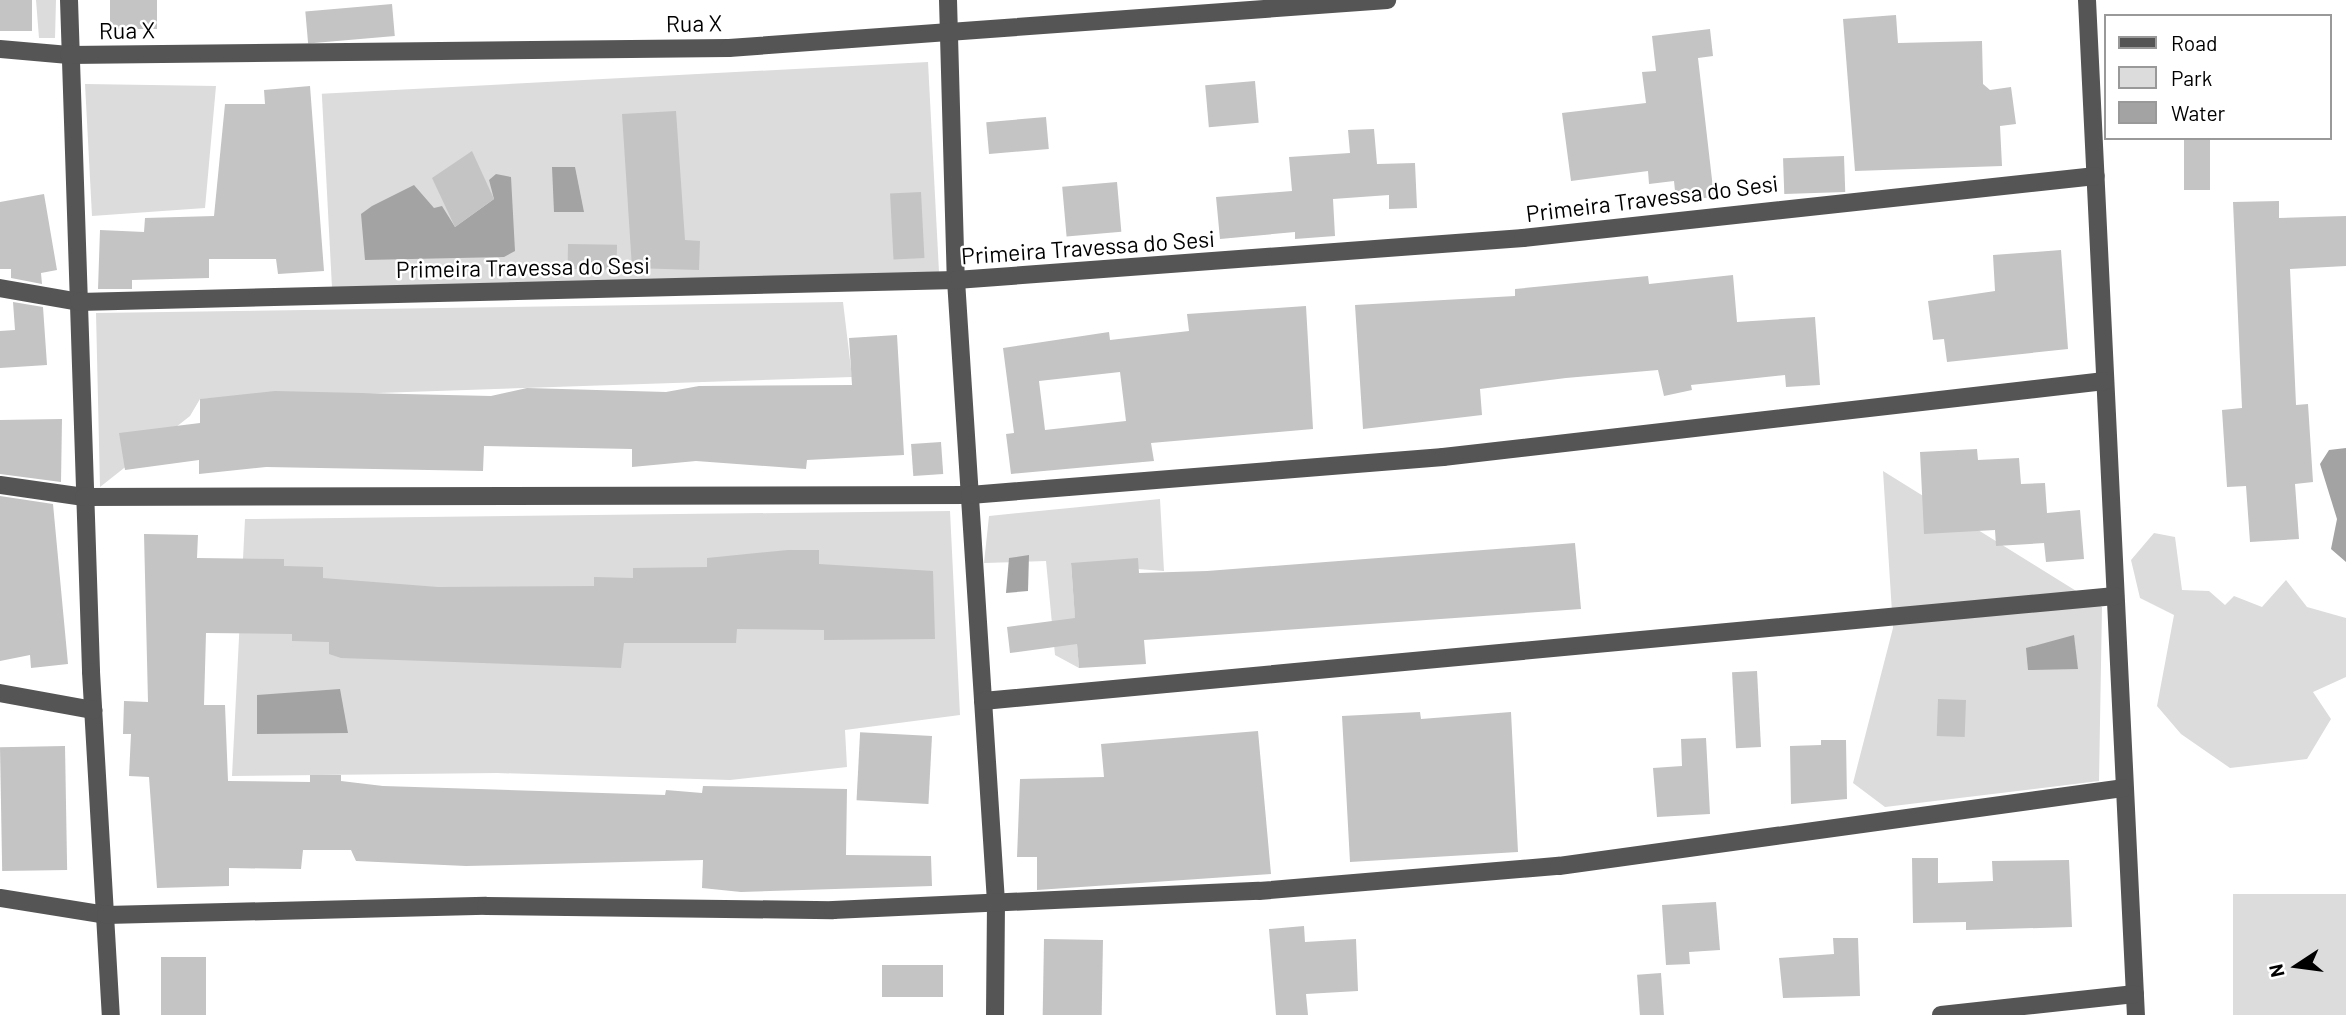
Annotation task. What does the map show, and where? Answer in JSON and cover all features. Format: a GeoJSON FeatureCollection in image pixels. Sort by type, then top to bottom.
{"type":"FeatureCollection","features":[{"type":"Feature","properties":{"kind":"street"},"geometry":{"type":"LineString","coordinates":[[69,0],[84,496],[93,710],[111,1015]]}},
{"type":"Feature","properties":{"kind":"street"},"geometry":{"type":"LineString","coordinates":[[948,0],[956,280],[996,902],[995,1015]]}},
{"type":"Feature","properties":{"kind":"street","name":"Rua X"},"geometry":{"type":"LineString","coordinates":[[0,49],[69,55],[729,48],[1387,0]]}},
{"type":"Feature","properties":{"kind":"street"},"geometry":{"type":"LineString","coordinates":[[2087,0],[2136,1015]]}},
{"type":"Feature","properties":{"kind":"street","name":"Primeira Travessa do Sesi"},"geometry":{"type":"LineString","coordinates":[[0,288],[79,302],[956,280],[1524,238],[2096,176]]}},
{"type":"Feature","properties":{"kind":"street"},"geometry":{"type":"LineString","coordinates":[[0,485],[84,496],[970,495],[1443,457],[2105,381]]}},
{"type":"Feature","properties":{"kind":"street"},"geometry":{"type":"LineString","coordinates":[[983,701],[2115,596]]}},
{"type":"Feature","properties":{"kind":"street"},"geometry":{"type":"LineString","coordinates":[[0,693],[93,710]]}},
{"type":"Feature","properties":{"kind":"street"},"geometry":{"type":"LineString","coordinates":[[0,898],[106,915],[486,906],[833,910],[1259,891],[1559,866],[2123,788]]}},
{"type":"Feature","properties":{"kind":"street"},"geometry":{"type":"LineString","coordinates":[[1941,1015],[2135,994]]}},
{"type":"Feature","properties":{"kind":"green space"},"geometry":{"type":"Polygon","coordinates":[[[36,0],[56,0],[55,38],[39,38],[36,0]]]}},
{"type":"Feature","properties":{"kind":"green space"},"geometry":{"type":"Polygon","coordinates":[[[928,62],[939,272],[333,303],[322,94],[928,62]]]}},
{"type":"Feature","properties":{"kind":"green space"},"geometry":{"type":"Polygon","coordinates":[[[85,84],[216,86],[205,208],[92,216],[85,84]]]}},
{"type":"Feature","properties":{"kind":"green space"},"geometry":{"type":"Polygon","coordinates":[[[843,302],[852,377],[200,399],[190,416],[100,487],[96,313],[843,302]]]}},
{"type":"Feature","properties":{"kind":"green space"},"geometry":{"type":"Polygon","coordinates":[[[1883,471],[2102,607],[2099,781],[1885,807],[1853,783],[1893,628],[1883,471]]]}},
{"type":"Feature","properties":{"kind":"green space"},"geometry":{"type":"Polygon","coordinates":[[[1160,499],[1164,571],[1071,564],[1079,668],[1055,655],[1046,561],[984,563],[989,516],[1160,499]]]}},
{"type":"Feature","properties":{"kind":"green space"},"geometry":{"type":"Polygon","coordinates":[[[950,511],[960,715],[845,730],[847,767],[730,780],[497,773],[232,776],[245,519],[950,511]]]}},
{"type":"Feature","properties":{"kind":"green space"},"geometry":{"type":"Polygon","coordinates":[[[2154,533],[2175,537],[2182,590],[2209,591],[2225,605],[2234,596],[2262,607],[2286,580],[2307,607],[2346,618],[2346,677],[2313,692],[2331,719],[2307,759],[2230,768],[2181,734],[2157,706],[2174,615],[2140,598],[2131,560],[2154,533]]]}},
{"type":"Feature","properties":{"kind":"green space"},"geometry":{"type":"Polygon","coordinates":[[[2233,894],[2346,894],[2346,1015],[2233,1015],[2233,894]]]}},
{"type":"Feature","properties":{"kind":"water"},"geometry":{"type":"Polygon","coordinates":[[[552,167],[575,167],[584,212],[554,212],[552,167]]]}},
{"type":"Feature","properties":{"kind":"water"},"geometry":{"type":"Polygon","coordinates":[[[496,174],[511,177],[515,251],[504,257],[365,260],[361,214],[372,206],[414,185],[434,208],[442,206],[455,227],[494,199],[489,180],[496,174]]]}},
{"type":"Feature","properties":{"kind":"water"},"geometry":{"type":"Polygon","coordinates":[[[2346,448],[2346,562],[2331,549],[2337,519],[2320,464],[2329,450],[2346,448]]]}},
{"type":"Feature","properties":{"kind":"water"},"geometry":{"type":"Polygon","coordinates":[[[1029,555],[1028,591],[1006,593],[1009,558],[1029,555]]]}},
{"type":"Feature","properties":{"kind":"water"},"geometry":{"type":"Polygon","coordinates":[[[2074,635],[2078,669],[2028,670],[2026,648],[2074,635]]]}},
{"type":"Feature","properties":{"kind":"water"},"geometry":{"type":"Polygon","coordinates":[[[340,689],[348,733],[257,734],[257,695],[340,689]]]}},
{"type":"Feature","properties":{"kind":"building"},"geometry":{"type":"Polygon","coordinates":[[[0,0],[32,0],[32,31],[0,31],[0,0]]]}},
{"type":"Feature","properties":{"kind":"building"},"geometry":{"type":"Polygon","coordinates":[[[110,0],[157,0],[157,29],[110,29],[110,0]]]}},
{"type":"Feature","properties":{"kind":"building"},"geometry":{"type":"Polygon","coordinates":[[[392,4],[395,36],[308,43],[305,12],[392,4]]]}},
{"type":"Feature","properties":{"kind":"building"},"geometry":{"type":"Polygon","coordinates":[[[1896,15],[1898,43],[1982,41],[1983,84],[1990,90],[2011,87],[2016,124],[2000,126],[2002,166],[1855,171],[1843,19],[1896,15]]]}},
{"type":"Feature","properties":{"kind":"building"},"geometry":{"type":"Polygon","coordinates":[[[1710,29],[1713,56],[1698,58],[1714,197],[1676,201],[1674,181],[1649,184],[1648,171],[1571,181],[1562,113],[1646,103],[1642,72],[1656,71],[1652,36],[1710,29]]]}},
{"type":"Feature","properties":{"kind":"building"},"geometry":{"type":"Polygon","coordinates":[[[1255,81],[1259,123],[1209,127],[1205,85],[1255,81]]]}},
{"type":"Feature","properties":{"kind":"building"},"geometry":{"type":"Polygon","coordinates":[[[310,86],[324,271],[278,274],[276,259],[209,259],[209,278],[132,280],[132,289],[98,289],[100,230],[144,232],[145,218],[214,216],[225,104],[265,104],[264,90],[310,86]]]}},
{"type":"Feature","properties":{"kind":"building"},"geometry":{"type":"Polygon","coordinates":[[[676,111],[685,240],[700,241],[699,270],[632,268],[622,114],[676,111]]]}},
{"type":"Feature","properties":{"kind":"building"},"geometry":{"type":"Polygon","coordinates":[[[1046,117],[1049,149],[989,154],[986,122],[1046,117]]]}},
{"type":"Feature","properties":{"kind":"building"},"geometry":{"type":"Polygon","coordinates":[[[1374,129],[1377,164],[1415,163],[1417,208],[1389,209],[1389,195],[1333,199],[1335,236],[1295,239],[1295,232],[1220,239],[1216,197],[1292,191],[1289,157],[1350,153],[1348,130],[1374,129]]]}},
{"type":"Feature","properties":{"kind":"building"},"geometry":{"type":"Polygon","coordinates":[[[2184,140],[2210,140],[2210,190],[2184,190],[2184,140]]]}},
{"type":"Feature","properties":{"kind":"building"},"geometry":{"type":"Polygon","coordinates":[[[472,151],[494,199],[455,227],[432,178],[472,151]]]}},
{"type":"Feature","properties":{"kind":"building"},"geometry":{"type":"Polygon","coordinates":[[[1844,156],[1845,192],[1784,194],[1783,158],[1844,156]]]}},
{"type":"Feature","properties":{"kind":"building"},"geometry":{"type":"Polygon","coordinates":[[[1117,182],[1121,232],[1067,237],[1062,187],[1117,182]]]}},
{"type":"Feature","properties":{"kind":"building"},"geometry":{"type":"Polygon","coordinates":[[[921,192],[924,258],[893,260],[890,194],[921,192]]]}},
{"type":"Feature","properties":{"kind":"building"},"geometry":{"type":"Polygon","coordinates":[[[44,194],[57,270],[41,273],[42,284],[11,278],[11,269],[0,269],[0,202],[44,194]]]}},
{"type":"Feature","properties":{"kind":"building"},"geometry":{"type":"Polygon","coordinates":[[[2279,201],[2279,218],[2346,216],[2346,266],[2290,269],[2296,405],[2308,404],[2313,482],[2295,484],[2299,539],[2250,542],[2246,486],[2227,487],[2222,410],[2242,408],[2233,202],[2279,201]]]}},
{"type":"Feature","properties":{"kind":"building"},"geometry":{"type":"Polygon","coordinates":[[[568,244],[617,245],[617,270],[568,269],[568,244]]]}},
{"type":"Feature","properties":{"kind":"building"},"geometry":{"type":"Polygon","coordinates":[[[2061,250],[2068,349],[1947,362],[1944,339],[1933,340],[1928,301],[1995,291],[1993,255],[2061,250]]]}},
{"type":"Feature","properties":{"kind":"building"},"geometry":{"type":"Polygon","coordinates":[[[1733,275],[1737,322],[1815,317],[1820,385],[1786,387],[1785,375],[1691,385],[1692,390],[1664,396],[1658,370],[1566,378],[1480,389],[1482,415],[1363,429],[1355,305],[1515,296],[1515,289],[1648,276],[1649,284],[1733,275]]]}},
{"type":"Feature","properties":{"kind":"building"},"geometry":{"type":"Polygon","coordinates":[[[13,302],[43,307],[47,365],[0,368],[0,331],[15,330],[13,302]]]}},
{"type":"Feature","properties":{"kind":"building"},"geometry":{"type":"Polygon","coordinates":[[[1306,306],[1313,429],[1151,443],[1154,461],[1011,474],[1006,434],[1014,433],[1003,348],[1109,332],[1110,340],[1189,331],[1187,314],[1306,306]],[[1120,372],[1039,381],[1045,430],[1126,421],[1120,372]]]}},
{"type":"Feature","properties":{"kind":"building"},"geometry":{"type":"Polygon","coordinates":[[[897,335],[904,455],[807,460],[806,469],[696,461],[632,467],[632,449],[484,446],[483,471],[266,467],[199,474],[199,460],[125,470],[119,433],[200,423],[200,399],[275,391],[491,396],[527,388],[666,392],[699,386],[852,385],[849,338],[897,335]]]}},
{"type":"Feature","properties":{"kind":"building"},"geometry":{"type":"Polygon","coordinates":[[[62,419],[61,482],[0,474],[0,420],[62,419]]]}},
{"type":"Feature","properties":{"kind":"building"},"geometry":{"type":"Polygon","coordinates":[[[941,442],[943,474],[913,476],[911,444],[941,442]]]}},
{"type":"Feature","properties":{"kind":"building"},"geometry":{"type":"Polygon","coordinates":[[[1977,449],[1978,460],[2019,458],[2021,484],[2045,483],[2047,513],[2080,510],[2084,559],[2046,562],[2044,543],[1996,546],[1995,530],[1924,534],[1920,452],[1977,449]]]}},
{"type":"Feature","properties":{"kind":"building"},"geometry":{"type":"Polygon","coordinates":[[[0,496],[53,504],[68,664],[31,668],[30,655],[0,661],[0,496]]]}},
{"type":"Feature","properties":{"kind":"building"},"geometry":{"type":"Polygon","coordinates":[[[144,534],[198,535],[197,558],[284,559],[284,566],[323,567],[323,578],[438,587],[594,586],[594,577],[633,578],[633,568],[707,567],[707,558],[788,550],[819,550],[819,564],[933,571],[935,639],[824,640],[824,630],[737,629],[736,643],[624,643],[621,668],[341,658],[329,654],[329,642],[292,641],[292,634],[206,633],[204,705],[225,705],[228,781],[310,782],[310,775],[341,775],[341,781],[383,786],[665,795],[666,790],[702,793],[703,786],[847,789],[846,855],[931,856],[932,886],[741,892],[702,888],[703,860],[466,866],[356,861],[351,850],[303,850],[301,869],[229,868],[229,886],[157,888],[149,777],[129,776],[131,734],[123,734],[124,701],[148,702],[144,534]]]}},
{"type":"Feature","properties":{"kind":"building"},"geometry":{"type":"Polygon","coordinates":[[[1575,543],[1581,609],[1144,640],[1146,664],[1079,668],[1077,644],[1010,653],[1007,627],[1075,618],[1071,563],[1138,558],[1139,573],[1207,571],[1575,543]]]}},
{"type":"Feature","properties":{"kind":"building"},"geometry":{"type":"Polygon","coordinates":[[[1757,671],[1761,747],[1736,748],[1732,672],[1757,671]]]}},
{"type":"Feature","properties":{"kind":"building"},"geometry":{"type":"Polygon","coordinates":[[[1938,699],[1966,700],[1965,737],[1937,736],[1938,699]]]}},
{"type":"Feature","properties":{"kind":"building"},"geometry":{"type":"Polygon","coordinates":[[[1420,712],[1421,719],[1511,712],[1518,852],[1350,862],[1342,716],[1420,712]]]}},
{"type":"Feature","properties":{"kind":"building"},"geometry":{"type":"Polygon","coordinates":[[[1258,731],[1271,874],[1037,890],[1037,857],[1017,857],[1020,779],[1104,777],[1101,744],[1258,731]]]}},
{"type":"Feature","properties":{"kind":"building"},"geometry":{"type":"Polygon","coordinates":[[[860,732],[932,736],[928,804],[857,800],[860,732]]]}},
{"type":"Feature","properties":{"kind":"building"},"geometry":{"type":"Polygon","coordinates":[[[1706,738],[1710,814],[1657,817],[1653,768],[1682,766],[1681,739],[1706,738]]]}},
{"type":"Feature","properties":{"kind":"building"},"geometry":{"type":"Polygon","coordinates":[[[1821,740],[1846,740],[1847,799],[1791,804],[1790,746],[1821,745],[1821,740]]]}},
{"type":"Feature","properties":{"kind":"building"},"geometry":{"type":"Polygon","coordinates":[[[65,746],[67,870],[2,871],[0,747],[65,746]]]}},
{"type":"Feature","properties":{"kind":"building"},"geometry":{"type":"Polygon","coordinates":[[[1912,858],[1938,858],[1938,883],[1993,881],[1992,861],[2069,860],[2072,927],[1966,930],[1966,922],[1913,923],[1912,858]]]}},
{"type":"Feature","properties":{"kind":"building"},"geometry":{"type":"Polygon","coordinates":[[[1716,902],[1720,950],[1689,952],[1690,964],[1666,965],[1662,905],[1716,902]]]}},
{"type":"Feature","properties":{"kind":"building"},"geometry":{"type":"Polygon","coordinates":[[[1304,926],[1305,942],[1356,939],[1358,991],[1306,994],[1308,1015],[1276,1015],[1269,929],[1304,926]]]}},
{"type":"Feature","properties":{"kind":"building"},"geometry":{"type":"Polygon","coordinates":[[[1833,938],[1858,938],[1860,996],[1783,998],[1779,958],[1834,954],[1833,938]]]}},
{"type":"Feature","properties":{"kind":"building"},"geometry":{"type":"Polygon","coordinates":[[[1044,939],[1103,940],[1102,1015],[1043,1015],[1044,939]]]}},
{"type":"Feature","properties":{"kind":"building"},"geometry":{"type":"Polygon","coordinates":[[[161,957],[206,957],[206,1015],[161,1015],[161,957]]]}},
{"type":"Feature","properties":{"kind":"building"},"geometry":{"type":"Polygon","coordinates":[[[882,965],[943,965],[943,997],[882,997],[882,965]]]}},
{"type":"Feature","properties":{"kind":"building"},"geometry":{"type":"Polygon","coordinates":[[[1661,973],[1664,1015],[1640,1015],[1637,975],[1661,973]]]}}]}
